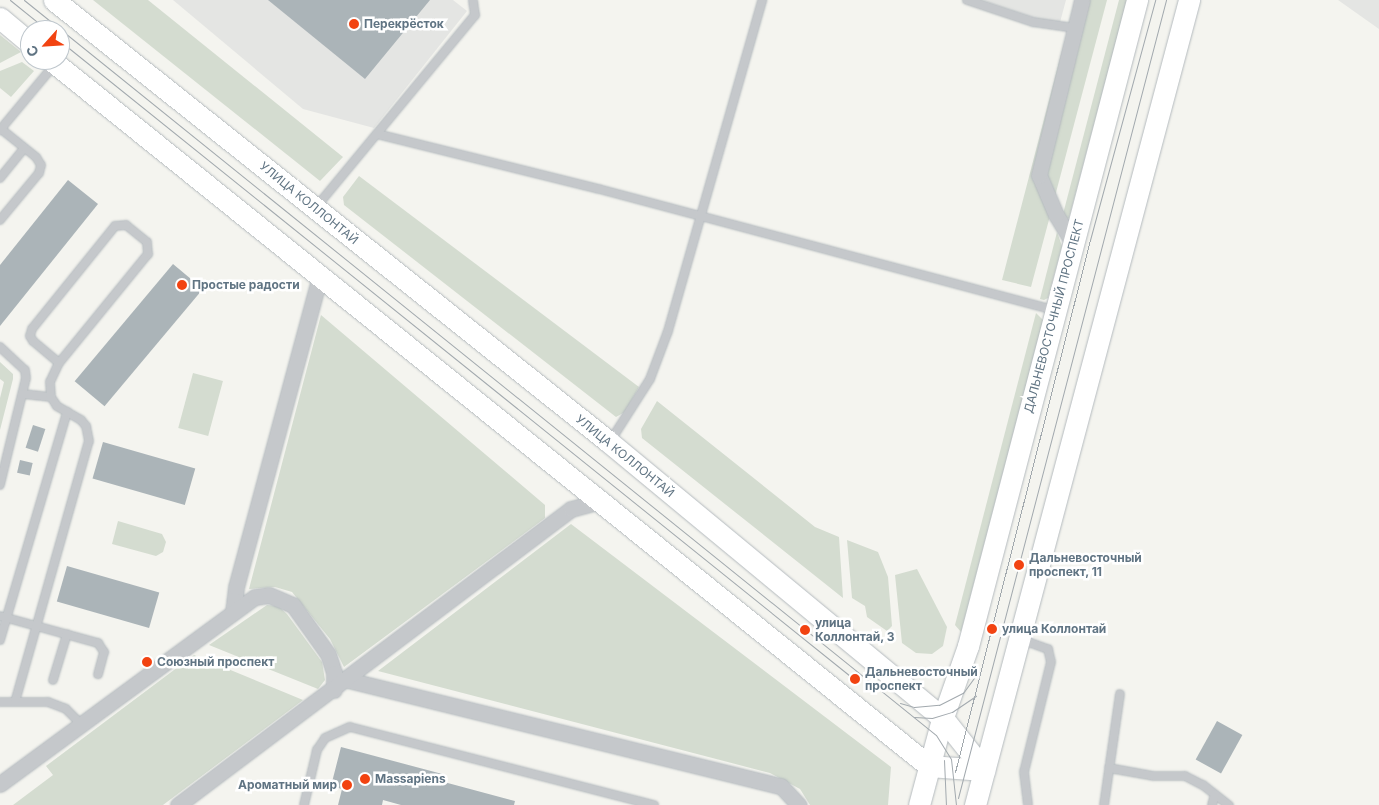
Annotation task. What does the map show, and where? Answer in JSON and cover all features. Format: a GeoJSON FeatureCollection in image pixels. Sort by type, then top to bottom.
{"type":"FeatureCollection","features":[{"type":"Feature","properties":{"kind":"main road","name":"УЛИЦА КОЛЛОНТАЙ"},"geometry":{"type":"LineString","coordinates":[[54,0],[609,442],[942,717],[984,770]]}},
{"type":"Feature","properties":{"kind":"main road","name":"ДАЛЬНЕВОСТОЧНЫЙ ПРОСПЕКТ"},"geometry":{"type":"LineString","coordinates":[[919,805],[942,717],[968,646],[1137,0]]}},
{"type":"Feature","properties":{"kind":"main road"},"geometry":{"type":"LineString","coordinates":[[975,805],[1190,0]]}},
{"type":"Feature","properties":{"kind":"main road"},"geometry":{"type":"LineString","coordinates":[[0,18],[20,35]]}},
{"type":"Feature","properties":{"kind":"main road"},"geometry":{"type":"LineString","coordinates":[[63,70],[929,766],[984,770]]}},
{"type":"Feature","properties":{"kind":"street"},"geometry":{"type":"LineString","coordinates":[[1073,243],[1056,215],[1038,175],[1082,0]]}},
{"type":"Feature","properties":{"kind":"street"},"geometry":{"type":"LineString","coordinates":[[234,612],[236,587],[320,276]]}},
{"type":"Feature","properties":{"kind":"street"},"geometry":{"type":"LineString","coordinates":[[178,805],[348,680],[571,509],[600,501]]}},
{"type":"Feature","properties":{"kind":"street"},"geometry":{"type":"LineString","coordinates":[[0,784],[255,598],[269,595],[293,605],[328,654],[334,673],[334,690]]}},
{"type":"Feature","properties":{"kind":"street"},"geometry":{"type":"LineString","coordinates":[[348,680],[781,786],[798,805]]}},
{"type":"Feature","properties":{"kind":"lane"},"geometry":{"type":"LineString","coordinates":[[316,208],[475,15],[473,0]]}},
{"type":"Feature","properties":{"kind":"lane"},"geometry":{"type":"LineString","coordinates":[[609,442],[652,374],[702,218],[762,0]]}},
{"type":"Feature","properties":{"kind":"lane"},"geometry":{"type":"LineString","coordinates":[[967,0],[1033,22],[1075,28]]}},
{"type":"Feature","properties":{"kind":"lane"},"geometry":{"type":"LineString","coordinates":[[0,220],[39,173],[41,165],[24,148],[0,129],[47,70]]}},
{"type":"Feature","properties":{"kind":"lane"},"geometry":{"type":"LineString","coordinates":[[377,134],[1056,310]]}},
{"type":"Feature","properties":{"kind":"lane"},"geometry":{"type":"LineString","coordinates":[[0,178],[24,148]]}},
{"type":"Feature","properties":{"kind":"lane"},"geometry":{"type":"LineString","coordinates":[[51,397],[50,382],[59,363],[148,254],[147,242],[126,225],[115,226],[32,328],[30,336],[33,341],[59,363]]}},
{"type":"Feature","properties":{"kind":"lane"},"geometry":{"type":"LineString","coordinates":[[0,347],[25,370],[23,394],[0,485]]}},
{"type":"Feature","properties":{"kind":"lane"},"geometry":{"type":"LineString","coordinates":[[15,702],[89,441],[86,426],[51,397],[23,394]]}},
{"type":"Feature","properties":{"kind":"lane"},"geometry":{"type":"LineString","coordinates":[[0,640],[3,616],[67,412]]}},
{"type":"Feature","properties":{"kind":"lane"},"geometry":{"type":"LineString","coordinates":[[3,616],[103,646],[98,674]]}},
{"type":"Feature","properties":{"kind":"lane"},"geometry":{"type":"LineString","coordinates":[[53,680],[67,634]]}},
{"type":"Feature","properties":{"kind":"lane"},"geometry":{"type":"LineString","coordinates":[[1020,639],[1048,648],[1051,662],[1024,772],[1028,805]]}},
{"type":"Feature","properties":{"kind":"lane"},"geometry":{"type":"LineString","coordinates":[[1104,805],[1120,694]]}},
{"type":"Feature","properties":{"kind":"lane"},"geometry":{"type":"LineString","coordinates":[[0,702],[48,702],[66,708],[81,724]]}},
{"type":"Feature","properties":{"kind":"lane"},"geometry":{"type":"LineString","coordinates":[[304,805],[317,750],[325,738],[350,727],[654,805]]}},
{"type":"Feature","properties":{"kind":"lane"},"geometry":{"type":"LineString","coordinates":[[1109,768],[1154,776],[1185,776],[1229,805]]}},
{"type":"Feature","properties":{"kind":"lane"},"geometry":{"type":"LineString","coordinates":[[1212,805],[1215,794]]}},
{"type":"Feature","properties":{"kind":"shaded area"},"geometry":{"type":"Polygon","coordinates":[[[93,0],[148,0],[343,157],[320,181],[93,0]]]}},
{"type":"Feature","properties":{"kind":"shaded area"},"geometry":{"type":"Polygon","coordinates":[[[173,0],[453,0],[467,11],[374,128],[303,109],[173,0]]]}},
{"type":"Feature","properties":{"kind":"shaded area"},"geometry":{"type":"Polygon","coordinates":[[[982,0],[1066,0],[1059,26],[982,0]]]}},
{"type":"Feature","properties":{"kind":"shaded area"},"geometry":{"type":"Polygon","coordinates":[[[1089,0],[1107,0],[1054,200],[1046,184],[1045,168],[1089,0]]]}},
{"type":"Feature","properties":{"kind":"shaded area"},"geometry":{"type":"Polygon","coordinates":[[[1119,0],[1127,0],[1069,218],[1065,219],[1063,214],[1119,0]]]}},
{"type":"Feature","properties":{"kind":"shaded area"},"geometry":{"type":"Polygon","coordinates":[[[1338,0],[1379,0],[1379,29],[1338,0]]]}},
{"type":"Feature","properties":{"kind":"shaded area"},"geometry":{"type":"Polygon","coordinates":[[[0,35],[20,53],[0,63],[0,35]]]}},
{"type":"Feature","properties":{"kind":"shaded area"},"geometry":{"type":"Polygon","coordinates":[[[1065,39],[1033,178],[1050,216],[1031,287],[1002,280],[1065,39]]]}},
{"type":"Feature","properties":{"kind":"shaded area"},"geometry":{"type":"Polygon","coordinates":[[[20,63],[20,70],[34,71],[11,97],[0,88],[0,71],[20,63]]]}},
{"type":"Feature","properties":{"kind":"shaded area"},"geometry":{"type":"Polygon","coordinates":[[[359,176],[639,387],[625,412],[616,417],[344,205],[343,197],[359,176]]]}},
{"type":"Feature","properties":{"kind":"shaded area"},"geometry":{"type":"Polygon","coordinates":[[[1057,232],[1062,246],[1048,298],[1044,300],[1040,299],[1057,232]]]}},
{"type":"Feature","properties":{"kind":"shaded area"},"geometry":{"type":"Polygon","coordinates":[[[1036,313],[1043,320],[961,632],[955,625],[1036,313]]]}},
{"type":"Feature","properties":{"kind":"shaded area"},"geometry":{"type":"Polygon","coordinates":[[[321,315],[545,505],[545,518],[344,667],[330,639],[292,592],[275,587],[249,589],[321,315]]]}},
{"type":"Feature","properties":{"kind":"shaded area"},"geometry":{"type":"Polygon","coordinates":[[[0,362],[13,374],[13,379],[0,430],[0,398],[4,382],[0,379],[0,362]]]}},
{"type":"Feature","properties":{"kind":"shaded area"},"geometry":{"type":"Polygon","coordinates":[[[193,373],[223,381],[208,436],[178,428],[193,373]]]}},
{"type":"Feature","properties":{"kind":"shaded area"},"geometry":{"type":"Polygon","coordinates":[[[657,401],[815,527],[839,537],[843,598],[642,438],[641,429],[657,401]]]}},
{"type":"Feature","properties":{"kind":"shaded area"},"geometry":{"type":"Polygon","coordinates":[[[118,521],[162,534],[166,542],[163,552],[156,556],[112,544],[118,521]]]}},
{"type":"Feature","properties":{"kind":"shaded area"},"geometry":{"type":"Polygon","coordinates":[[[571,524],[891,767],[888,805],[810,805],[800,789],[770,773],[378,671],[571,524]]]}},
{"type":"Feature","properties":{"kind":"shaded area"},"geometry":{"type":"Polygon","coordinates":[[[847,540],[878,552],[888,577],[892,626],[887,631],[867,617],[865,606],[852,598],[847,540]]]}},
{"type":"Feature","properties":{"kind":"shaded area"},"geometry":{"type":"Polygon","coordinates":[[[917,569],[947,627],[943,646],[932,654],[916,653],[902,643],[895,575],[917,569]]]}},
{"type":"Feature","properties":{"kind":"shaded area"},"geometry":{"type":"Polygon","coordinates":[[[267,605],[278,606],[287,614],[322,662],[325,680],[318,689],[209,645],[267,605]]]}},
{"type":"Feature","properties":{"kind":"shaded area"},"geometry":{"type":"Polygon","coordinates":[[[194,655],[303,700],[163,805],[13,805],[53,775],[46,766],[194,655]]]}},
{"type":"Feature","properties":{"kind":"building","name":"Перекрёсток"},"geometry":{"type":"Polygon","coordinates":[[[268,0],[430,0],[365,79],[268,0]]]}},
{"type":"Feature","properties":{"kind":"building"},"geometry":{"type":"Polygon","coordinates":[[[68,180],[98,204],[0,326],[0,265],[68,180]]]}},
{"type":"Feature","properties":{"kind":"building"},"geometry":{"type":"Polygon","coordinates":[[[173,264],[203,289],[105,406],[75,381],[173,264]]]}},
{"type":"Feature","properties":{"kind":"building"},"geometry":{"type":"Polygon","coordinates":[[[33,425],[45,429],[38,452],[26,448],[33,425]]]}},
{"type":"Feature","properties":{"kind":"building"},"geometry":{"type":"Polygon","coordinates":[[[103,442],[195,468],[185,505],[93,479],[103,442]]]}},
{"type":"Feature","properties":{"kind":"building"},"geometry":{"type":"Polygon","coordinates":[[[20,460],[33,463],[30,476],[17,473],[20,460]]]}},
{"type":"Feature","properties":{"kind":"building"},"geometry":{"type":"Polygon","coordinates":[[[67,566],[159,592],[149,628],[57,602],[67,566]]]}},
{"type":"Feature","properties":{"kind":"building"},"geometry":{"type":"Polygon","coordinates":[[[1217,721],[1242,735],[1221,774],[1196,759],[1217,721]]]}},
{"type":"Feature","properties":{"kind":"building"},"geometry":{"type":"Polygon","coordinates":[[[341,747],[446,775],[444,782],[515,801],[514,805],[401,805],[383,800],[382,805],[338,805],[342,789],[331,786],[341,747]]]}},
{"type":"Feature","properties":{"kind":"tram line"},"geometry":{"type":"LineString","coordinates":[[10,0],[35,20]]}},
{"type":"Feature","properties":{"kind":"tram line"},"geometry":{"type":"LineString","coordinates":[[24,0],[936,735],[951,759],[956,805]]}},
{"type":"Feature","properties":{"kind":"tram line"},"geometry":{"type":"LineString","coordinates":[[955,772],[1090,240],[1155,0]]}},
{"type":"Feature","properties":{"kind":"tram line"},"geometry":{"type":"LineString","coordinates":[[958,798],[1166,0]]}},
{"type":"Feature","properties":{"kind":"tram line"},"geometry":{"type":"LineString","coordinates":[[70,49],[850,676]]}},
{"type":"Feature","properties":{"kind":"tram line"},"geometry":{"type":"LineString","coordinates":[[900,703],[914,707],[939,705],[963,693],[977,674]]}},
{"type":"Feature","properties":{"kind":"tram line"},"geometry":{"type":"LineString","coordinates":[[914,717],[932,718],[952,712],[976,696]]}},
{"type":"Feature","properties":{"kind":"tram line"},"geometry":{"type":"LineString","coordinates":[[944,760],[946,805]]}},
{"type":"Feature","properties":{"kind":"place","name":"Перекрёсток"},"geometry":{"type":"Point","coordinates":[354,24]}},
{"type":"Feature","properties":{"kind":"place","name":"Простые радости"},"geometry":{"type":"Point","coordinates":[182,285]}},
{"type":"Feature","properties":{"kind":"place","name":"Дальневосточный проспект, 11"},"geometry":{"type":"Point","coordinates":[1019,565]}},
{"type":"Feature","properties":{"kind":"place","name":"улица Коллонтай"},"geometry":{"type":"Point","coordinates":[992,629]}},
{"type":"Feature","properties":{"kind":"place","name":"улица Коллонтай, 3"},"geometry":{"type":"Point","coordinates":[805,630]}},
{"type":"Feature","properties":{"kind":"place","name":"Союзный проспект"},"geometry":{"type":"Point","coordinates":[147,662]}},
{"type":"Feature","properties":{"kind":"place","name":"Дальневосточный проспект"},"geometry":{"type":"Point","coordinates":[855,679]}},
{"type":"Feature","properties":{"kind":"place","name":"Massapiens"},"geometry":{"type":"Point","coordinates":[365,779]}},
{"type":"Feature","properties":{"kind":"place","name":"Ароматный мир"},"geometry":{"type":"Point","coordinates":[347,785]}}]}
